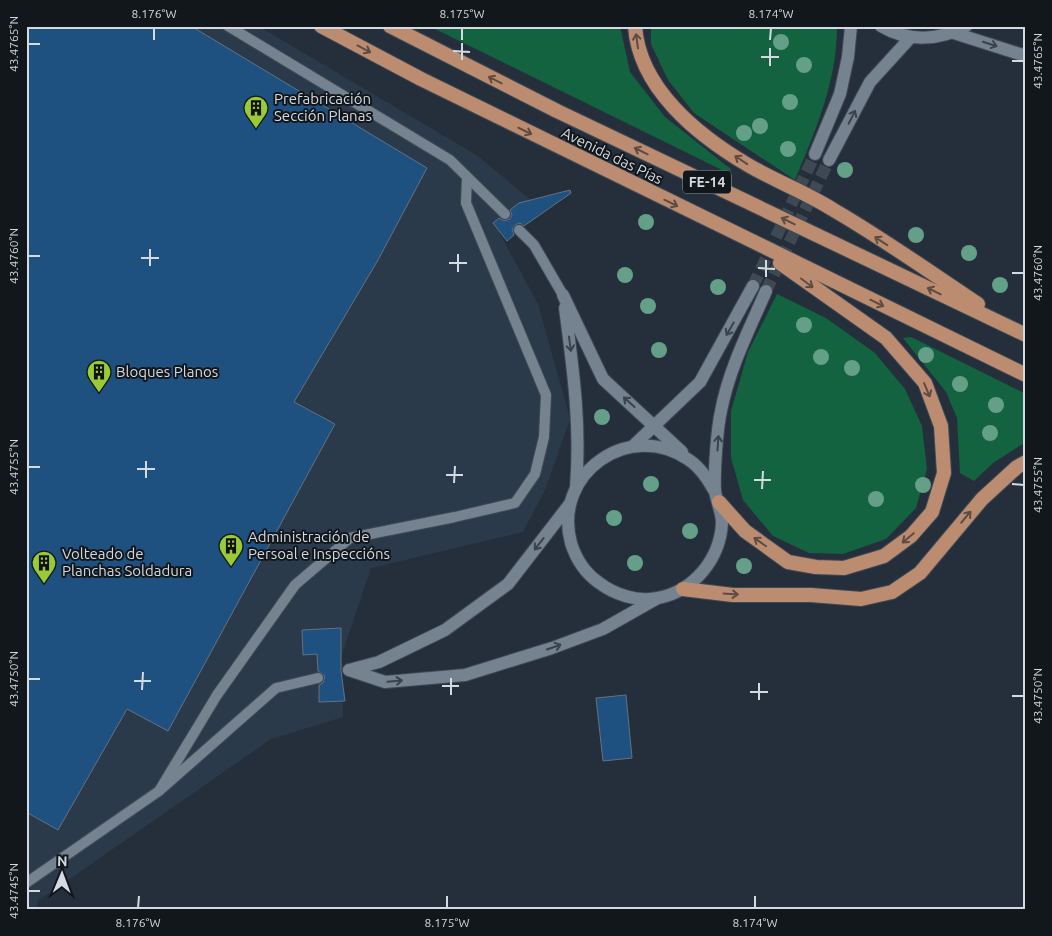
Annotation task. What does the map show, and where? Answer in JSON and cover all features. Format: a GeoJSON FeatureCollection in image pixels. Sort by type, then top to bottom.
{"type":"FeatureCollection","features":[{"type":"Feature","properties":{"kind":"highway","name":"Avenida das Pías"},"geometry":{"type":"LineString","coordinates":[[321,26],[422,80],[754,244],[1026,375]]}},
{"type":"Feature","properties":{"kind":"highway","name":"Avenida das Pías"},"geometry":{"type":"LineString","coordinates":[[390,26],[566,115],[1025,335]]}},
{"type":"Feature","properties":{"kind":"highway"},"geometry":{"type":"LineString","coordinates":[[635,26],[636,47],[655,84],[687,122],[747,164],[831,208],[1025,335]]}},
{"type":"Feature","properties":{"kind":"highway"},"geometry":{"type":"LineString","coordinates":[[717,497],[745,531],[788,562],[816,567],[844,568],[884,556],[911,536],[932,512],[944,473],[941,426],[925,383],[886,338],[754,244]]}},
{"type":"Feature","properties":{"kind":"highway"},"geometry":{"type":"LineString","coordinates":[[683,589],[733,595],[810,595],[861,599],[892,592],[920,573],[982,499],[1017,467],[1026,462]]}},
{"type":"Feature","properties":{"kind":"street"},"geometry":{"type":"LineString","coordinates":[[815,154],[840,94],[848,57],[851,26]]}},
{"type":"Feature","properties":{"kind":"street"},"geometry":{"type":"LineString","coordinates":[[882,26],[911,37],[925,38],[954,33],[966,26]]}},
{"type":"Feature","properties":{"kind":"street"},"geometry":{"type":"LineString","coordinates":[[954,33],[1026,56]]}},
{"type":"Feature","properties":{"kind":"street"},"geometry":{"type":"LineString","coordinates":[[829,160],[870,82],[911,37]]}},
{"type":"Feature","properties":{"kind":"street"},"geometry":{"type":"LineString","coordinates":[[633,446],[700,382],[753,286]]}},
{"type":"Feature","properties":{"kind":"street"},"geometry":{"type":"LineString","coordinates":[[690,460],[672,450],[653,446],[633,446],[610,453],[590,468],[576,487],[569,506],[508,584],[445,630],[379,662],[346,671],[385,682],[465,675],[552,648],[603,629],[658,598],[683,589],[699,577],[714,555],[719,542],[722,522],[717,497],[720,412],[735,361],[766,291]]}},
{"type":"Feature","properties":{"kind":"street"},"geometry":{"type":"LineString","coordinates":[[563,295],[603,379],[704,474],[717,497]]}},
{"type":"Feature","properties":{"kind":"street"},"geometry":{"type":"LineString","coordinates":[[563,295],[575,384],[579,438],[576,487]]}},
{"type":"Feature","properties":{"kind":"street"},"geometry":{"type":"LineString","coordinates":[[569,506],[568,530],[574,555],[589,576],[609,590],[633,598],[658,598]]}},
{"type":"Feature","properties":{"kind":"lane"},"geometry":{"type":"LineString","coordinates":[[228,26],[450,160],[504,214]]}},
{"type":"Feature","properties":{"kind":"lane"},"geometry":{"type":"LineString","coordinates":[[159,791],[217,694],[296,585],[350,538],[454,518],[515,503],[534,474],[544,437],[546,395],[466,203],[467,177]]}},
{"type":"Feature","properties":{"kind":"lane"},"geometry":{"type":"LineString","coordinates":[[519,230],[534,245],[563,295]]}},
{"type":"Feature","properties":{"kind":"lane"},"geometry":{"type":"LineString","coordinates":[[26,883],[159,791],[276,688],[318,678]]}},
{"type":"Feature","properties":{"kind":"shaded area"},"geometry":{"type":"Polygon","coordinates":[[[26,26],[258,26],[478,156],[538,206],[500,234],[538,304],[570,419],[545,490],[523,532],[371,568],[342,654],[343,717],[271,739],[38,901],[36,910],[26,910],[26,26]]]}},
{"type":"Feature","properties":{"kind":"green space"},"geometry":{"type":"Polygon","coordinates":[[[429,26],[620,26],[630,72],[665,117],[732,170],[724,171],[429,26]]]}},
{"type":"Feature","properties":{"kind":"green space"},"geometry":{"type":"Polygon","coordinates":[[[651,26],[837,26],[833,67],[824,105],[795,180],[694,113],[668,80],[651,44],[651,26]]]}},
{"type":"Feature","properties":{"kind":"green space"},"geometry":{"type":"Polygon","coordinates":[[[777,294],[826,318],[875,353],[905,389],[922,426],[927,469],[916,508],[886,539],[843,554],[809,553],[773,536],[743,500],[731,458],[731,411],[748,352],[777,294]]]}},
{"type":"Feature","properties":{"kind":"green space"},"geometry":{"type":"Polygon","coordinates":[[[911,337],[1026,394],[1026,442],[993,463],[974,481],[960,473],[957,418],[946,392],[903,338],[911,337]]]}},
{"type":"Feature","properties":{"kind":"building"},"geometry":{"type":"Polygon","coordinates":[[[26,26],[191,26],[427,168],[378,260],[294,402],[335,424],[168,731],[127,709],[58,830],[26,812],[26,26]]]}},
{"type":"Feature","properties":{"kind":"building"},"geometry":{"type":"Polygon","coordinates":[[[570,190],[571,193],[524,226],[520,223],[515,225],[512,229],[514,235],[507,241],[493,223],[499,218],[504,221],[510,219],[512,215],[510,210],[519,203],[570,190]]]}},
{"type":"Feature","properties":{"kind":"building"},"geometry":{"type":"Polygon","coordinates":[[[341,628],[341,671],[345,701],[319,702],[319,685],[323,683],[325,676],[318,671],[317,654],[303,655],[302,630],[341,628]]]}},
{"type":"Feature","properties":{"kind":"building"},"geometry":{"type":"Polygon","coordinates":[[[626,695],[632,758],[603,761],[596,698],[626,695]]]}},
{"type":"Feature","properties":{"kind":"tunnel"},"geometry":{"type":"LineString","coordinates":[[753,286],[815,154]]}},
{"type":"Feature","properties":{"kind":"tunnel"},"geometry":{"type":"LineString","coordinates":[[766,291],[829,160]]}},
{"type":"Feature","properties":{"kind":"place","name":"Prefabricación Sección Planas"},"geometry":{"type":"Point","coordinates":[256,129]}},
{"type":"Feature","properties":{"kind":"place","name":"Bloques Planos"},"geometry":{"type":"Point","coordinates":[99,393]}},
{"type":"Feature","properties":{"kind":"place","name":"Administración de Persoal e Inspeccións"},"geometry":{"type":"Point","coordinates":[231,567]}},
{"type":"Feature","properties":{"kind":"place","name":"Volteado de Planchas Soldadura"},"geometry":{"type":"Point","coordinates":[44,584]}}]}
